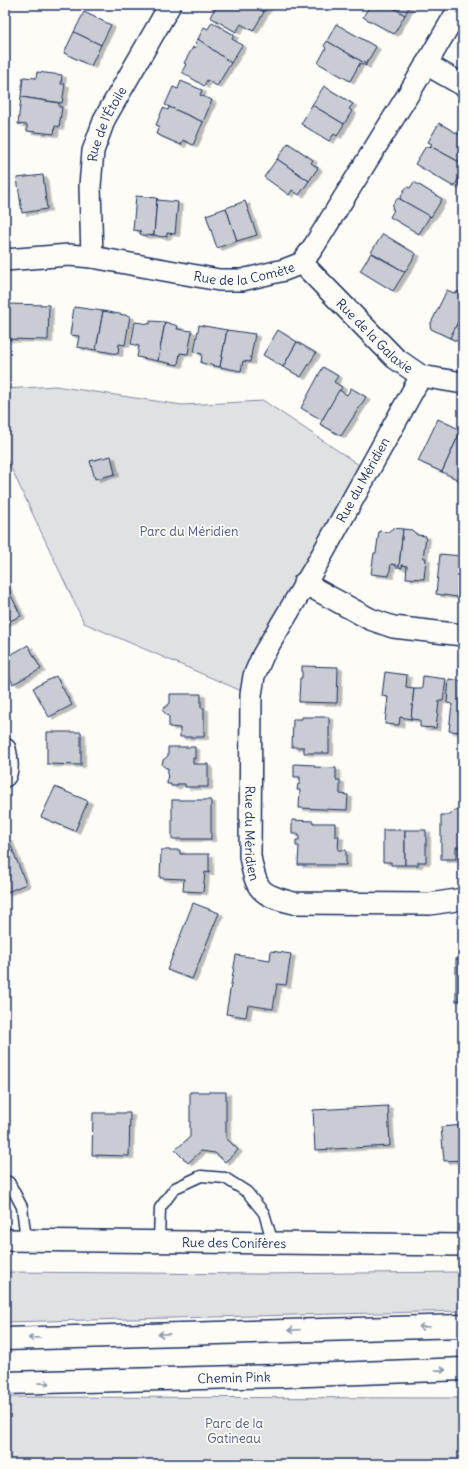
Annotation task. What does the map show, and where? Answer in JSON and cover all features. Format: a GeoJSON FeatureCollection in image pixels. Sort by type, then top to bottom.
{"type":"FeatureCollection","features":[{"type":"Feature","properties":{"kind":"main road"},"geometry":{"type":"LineString","coordinates":[[5,1339],[463,1326]]}},
{"type":"Feature","properties":{"kind":"main road","name":"Chemin Pink"},"geometry":{"type":"LineString","coordinates":[[5,1383],[108,1382],[463,1369]]}},
{"type":"Feature","properties":{"kind":"main road"},"geometry":{"type":"LineString","coordinates":[[108,1382],[354,1385],[463,1384]]}},
{"type":"Feature","properties":{"kind":"street","name":"Rue de l'Étoile"},"geometry":{"type":"LineString","coordinates":[[92,257],[90,186],[93,151],[105,118],[170,5]]}},
{"type":"Feature","properties":{"kind":"street","name":"Rue de la Comète"},"geometry":{"type":"LineString","coordinates":[[5,260],[69,255],[92,257],[219,280],[242,280],[284,270],[302,263],[318,240],[461,5]]}},
{"type":"Feature","properties":{"kind":"street"},"geometry":{"type":"LineString","coordinates":[[426,64],[463,85]]}},
{"type":"Feature","properties":{"kind":"street","name":"Rue de la Galaxie"},"geometry":{"type":"LineString","coordinates":[[302,263],[395,358],[421,376],[463,383]]}},
{"type":"Feature","properties":{"kind":"street","name":"Rue du Méridien"},"geometry":{"type":"LineString","coordinates":[[421,376],[263,655],[254,676],[251,695],[250,856],[253,874],[259,888],[274,898],[294,903],[430,904],[463,899]]}},
{"type":"Feature","properties":{"kind":"street"},"geometry":{"type":"LineString","coordinates":[[304,583],[370,619],[393,627],[463,634]]}},
{"type":"Feature","properties":{"kind":"street"},"geometry":{"type":"LineString","coordinates":[[5,749],[7,756],[7,772],[5,776]]}},
{"type":"Feature","properties":{"kind":"street","name":"Rue des Conifères"},"geometry":{"type":"LineString","coordinates":[[5,1240],[463,1245]]}},
{"type":"Feature","properties":{"kind":"lane"},"geometry":{"type":"LineString","coordinates":[[159,1241],[160,1208],[175,1188],[201,1176],[225,1178],[247,1192],[264,1213],[273,1243]]}},
{"type":"Feature","properties":{"kind":"lane"},"geometry":{"type":"LineString","coordinates":[[5,1181],[9,1182],[22,1207],[26,1240]]}},
{"type":"Feature","properties":{"kind":"green space","name":"Parc du Méridien"},"geometry":{"type":"Polygon","coordinates":[[[55,386],[182,405],[264,401],[368,471],[251,695],[84,623],[5,455],[5,389],[55,386]]]}},
{"type":"Feature","properties":{"kind":"green space"},"geometry":{"type":"Polygon","coordinates":[[[5,1272],[257,1274],[463,1272],[463,1311],[5,1322],[5,1272]]]}},
{"type":"Feature","properties":{"kind":"green space","name":"Parc de la Gatineau"},"geometry":{"type":"Polygon","coordinates":[[[5,1397],[463,1398],[463,1464],[5,1464],[5,1397]]]}},
{"type":"Feature","properties":{"kind":"building"},"geometry":{"type":"Polygon","coordinates":[[[217,5],[253,5],[264,12],[253,31],[241,24],[236,32],[210,17],[217,5]]]}},
{"type":"Feature","properties":{"kind":"building"},"geometry":{"type":"Polygon","coordinates":[[[253,5],[269,5],[264,12],[253,5]]]}},
{"type":"Feature","properties":{"kind":"building"},"geometry":{"type":"Polygon","coordinates":[[[370,5],[389,5],[405,15],[394,34],[363,17],[370,5]]]}},
{"type":"Feature","properties":{"kind":"building"},"geometry":{"type":"Polygon","coordinates":[[[389,5],[410,5],[405,15],[389,5]]]}},
{"type":"Feature","properties":{"kind":"building"},"geometry":{"type":"Polygon","coordinates":[[[84,12],[111,25],[101,45],[74,32],[84,12]]]}},
{"type":"Feature","properties":{"kind":"building"},"geometry":{"type":"Polygon","coordinates":[[[212,22],[234,35],[232,39],[242,45],[231,63],[198,39],[204,27],[208,29],[212,22]]]}},
{"type":"Feature","properties":{"kind":"building"},"geometry":{"type":"Polygon","coordinates":[[[336,24],[376,47],[366,64],[327,41],[336,24]]]}},
{"type":"Feature","properties":{"kind":"building"},"geometry":{"type":"Polygon","coordinates":[[[74,32],[101,45],[91,66],[64,53],[74,32]]]}},
{"type":"Feature","properties":{"kind":"building"},"geometry":{"type":"Polygon","coordinates":[[[198,39],[231,63],[217,86],[207,80],[204,86],[182,72],[186,64],[184,63],[193,47],[195,48],[197,45],[195,43],[198,39]]]}},
{"type":"Feature","properties":{"kind":"building"},"geometry":{"type":"Polygon","coordinates":[[[327,41],[366,64],[366,66],[360,63],[350,81],[318,63],[326,48],[324,46],[327,41]]]}},
{"type":"Feature","properties":{"kind":"building"},"geometry":{"type":"Polygon","coordinates":[[[37,72],[62,75],[61,84],[65,84],[62,103],[21,97],[23,77],[36,78],[37,72]]]}},
{"type":"Feature","properties":{"kind":"building"},"geometry":{"type":"Polygon","coordinates":[[[181,81],[202,90],[200,95],[212,100],[203,122],[165,105],[173,87],[178,89],[181,81]]]}},
{"type":"Feature","properties":{"kind":"building"},"geometry":{"type":"Polygon","coordinates":[[[324,86],[353,104],[349,109],[352,111],[344,124],[312,105],[324,86]]]}},
{"type":"Feature","properties":{"kind":"building"},"geometry":{"type":"Polygon","coordinates":[[[21,97],[59,103],[59,107],[62,107],[59,127],[55,126],[54,134],[27,131],[27,125],[18,124],[21,97]]]}},
{"type":"Feature","properties":{"kind":"building"},"geometry":{"type":"Polygon","coordinates":[[[312,105],[344,124],[337,136],[334,134],[329,141],[301,124],[312,105]]]}},
{"type":"Feature","properties":{"kind":"building"},"geometry":{"type":"Polygon","coordinates":[[[169,107],[203,122],[193,145],[183,140],[181,145],[156,134],[159,126],[156,125],[163,108],[168,110],[169,107]]]}},
{"type":"Feature","properties":{"kind":"building"},"geometry":{"type":"Polygon","coordinates":[[[439,123],[463,137],[463,164],[430,146],[432,144],[428,142],[439,123]]]}},
{"type":"Feature","properties":{"kind":"building"},"geometry":{"type":"Polygon","coordinates":[[[288,143],[313,160],[311,163],[318,168],[309,181],[277,159],[288,143]]]}},
{"type":"Feature","properties":{"kind":"building"},"geometry":{"type":"Polygon","coordinates":[[[426,146],[430,146],[463,164],[463,171],[454,187],[415,164],[426,146]]]}},
{"type":"Feature","properties":{"kind":"building"},"geometry":{"type":"Polygon","coordinates":[[[277,159],[309,181],[299,195],[292,190],[289,195],[264,177],[277,159]]]}},
{"type":"Feature","properties":{"kind":"building"},"geometry":{"type":"Polygon","coordinates":[[[43,175],[47,209],[22,213],[17,178],[43,175]]]}},
{"type":"Feature","properties":{"kind":"building"},"geometry":{"type":"Polygon","coordinates":[[[414,182],[442,199],[431,217],[400,199],[404,190],[407,187],[410,188],[414,182]]]}},
{"type":"Feature","properties":{"kind":"building"},"geometry":{"type":"Polygon","coordinates":[[[136,196],[157,198],[154,235],[145,236],[140,234],[141,231],[133,230],[136,196]]]}},
{"type":"Feature","properties":{"kind":"building"},"geometry":{"type":"Polygon","coordinates":[[[157,198],[157,200],[178,202],[175,234],[167,233],[167,236],[162,237],[154,235],[157,198]]]}},
{"type":"Feature","properties":{"kind":"building"},"geometry":{"type":"Polygon","coordinates":[[[398,198],[430,216],[419,234],[390,217],[394,210],[392,209],[393,204],[398,198]]]}},
{"type":"Feature","properties":{"kind":"building"},"geometry":{"type":"Polygon","coordinates":[[[245,201],[257,235],[237,241],[226,208],[245,201]]]}},
{"type":"Feature","properties":{"kind":"building"},"geometry":{"type":"Polygon","coordinates":[[[226,208],[237,241],[217,248],[206,215],[226,208]]]}},
{"type":"Feature","properties":{"kind":"building"},"geometry":{"type":"Polygon","coordinates":[[[383,234],[416,254],[405,272],[371,252],[383,234]]]}},
{"type":"Feature","properties":{"kind":"building"},"geometry":{"type":"Polygon","coordinates":[[[371,253],[405,272],[393,291],[360,271],[371,253]]]}},
{"type":"Feature","properties":{"kind":"building"},"geometry":{"type":"Polygon","coordinates":[[[447,290],[454,293],[463,290],[463,312],[450,338],[431,329],[430,325],[447,290]]]}},
{"type":"Feature","properties":{"kind":"building"},"geometry":{"type":"Polygon","coordinates":[[[5,304],[49,305],[48,340],[5,339],[5,304]]]}},
{"type":"Feature","properties":{"kind":"building"},"geometry":{"type":"Polygon","coordinates":[[[74,307],[103,311],[96,350],[77,347],[79,336],[70,335],[74,307]]]}},
{"type":"Feature","properties":{"kind":"building"},"geometry":{"type":"Polygon","coordinates":[[[103,311],[130,316],[125,345],[119,344],[118,354],[96,350],[103,311]]]}},
{"type":"Feature","properties":{"kind":"building"},"geometry":{"type":"Polygon","coordinates":[[[463,312],[463,344],[450,338],[463,312]]]}},
{"type":"Feature","properties":{"kind":"building"},"geometry":{"type":"Polygon","coordinates":[[[150,321],[165,322],[158,361],[137,357],[139,346],[131,344],[135,322],[150,324],[150,321]]]}},
{"type":"Feature","properties":{"kind":"building"},"geometry":{"type":"Polygon","coordinates":[[[165,322],[178,326],[177,329],[192,331],[188,354],[180,353],[178,365],[158,361],[165,322]]]}},
{"type":"Feature","properties":{"kind":"building"},"geometry":{"type":"Polygon","coordinates":[[[199,325],[227,330],[220,367],[201,363],[202,354],[194,352],[199,325]]]}},
{"type":"Feature","properties":{"kind":"building"},"geometry":{"type":"Polygon","coordinates":[[[227,330],[255,334],[250,362],[243,361],[241,371],[220,367],[227,330]]]}},
{"type":"Feature","properties":{"kind":"building"},"geometry":{"type":"Polygon","coordinates":[[[278,330],[297,342],[283,367],[263,355],[278,330]]]}},
{"type":"Feature","properties":{"kind":"building"},"geometry":{"type":"Polygon","coordinates":[[[297,342],[316,353],[301,377],[283,367],[297,342]]]}},
{"type":"Feature","properties":{"kind":"building"},"geometry":{"type":"Polygon","coordinates":[[[323,367],[338,376],[334,382],[342,387],[322,420],[301,408],[323,367]]]}},
{"type":"Feature","properties":{"kind":"building"},"geometry":{"type":"Polygon","coordinates":[[[351,388],[366,397],[341,436],[320,424],[339,390],[347,395],[351,388]]]}},
{"type":"Feature","properties":{"kind":"building"},"geometry":{"type":"Polygon","coordinates":[[[438,419],[461,430],[442,472],[418,461],[438,419]]]}},
{"type":"Feature","properties":{"kind":"building"},"geometry":{"type":"Polygon","coordinates":[[[461,430],[463,430],[463,482],[442,472],[461,430]]]}},
{"type":"Feature","properties":{"kind":"building"},"geometry":{"type":"Polygon","coordinates":[[[111,456],[115,474],[95,479],[90,461],[111,456]]]}},
{"type":"Feature","properties":{"kind":"building"},"geometry":{"type":"Polygon","coordinates":[[[393,528],[403,529],[399,567],[391,564],[389,576],[371,574],[379,531],[388,532],[393,528]]]}},
{"type":"Feature","properties":{"kind":"building"},"geometry":{"type":"Polygon","coordinates":[[[403,529],[412,530],[417,535],[426,536],[423,558],[426,558],[424,579],[406,578],[407,566],[402,565],[402,568],[399,567],[403,529]]]}},
{"type":"Feature","properties":{"kind":"building"},"geometry":{"type":"Polygon","coordinates":[[[440,554],[461,556],[457,597],[436,594],[440,554]]]}},
{"type":"Feature","properties":{"kind":"building"},"geometry":{"type":"Polygon","coordinates":[[[461,556],[463,557],[463,598],[457,597],[461,556]]]}},
{"type":"Feature","properties":{"kind":"building"},"geometry":{"type":"Polygon","coordinates":[[[5,583],[21,616],[5,623],[5,583]]]}},
{"type":"Feature","properties":{"kind":"building"},"geometry":{"type":"Polygon","coordinates":[[[28,645],[41,669],[13,684],[5,668],[5,658],[28,645]]]}},
{"type":"Feature","properties":{"kind":"building"},"geometry":{"type":"Polygon","coordinates":[[[302,666],[338,667],[337,703],[299,702],[302,666]]]}},
{"type":"Feature","properties":{"kind":"building"},"geometry":{"type":"Polygon","coordinates":[[[385,672],[407,675],[406,687],[414,688],[411,719],[400,717],[399,725],[385,724],[388,697],[382,696],[385,672]]]}},
{"type":"Feature","properties":{"kind":"building"},"geometry":{"type":"Polygon","coordinates":[[[56,676],[72,705],[49,717],[33,688],[56,676]]]}},
{"type":"Feature","properties":{"kind":"building"},"geometry":{"type":"Polygon","coordinates":[[[423,676],[446,679],[443,701],[439,701],[436,728],[420,727],[420,720],[411,719],[414,688],[422,688],[423,676]]]}},
{"type":"Feature","properties":{"kind":"building"},"geometry":{"type":"Polygon","coordinates":[[[449,679],[463,681],[463,732],[449,731],[452,704],[447,703],[449,679]]]}},
{"type":"Feature","properties":{"kind":"building"},"geometry":{"type":"Polygon","coordinates":[[[170,694],[201,694],[201,708],[204,708],[204,737],[180,737],[180,728],[169,727],[169,717],[162,710],[170,703],[170,694]]]}},
{"type":"Feature","properties":{"kind":"building"},"geometry":{"type":"Polygon","coordinates":[[[302,717],[329,717],[329,753],[304,753],[304,747],[292,747],[293,719],[302,719],[302,717]]]}},
{"type":"Feature","properties":{"kind":"building"},"geometry":{"type":"Polygon","coordinates":[[[47,732],[81,732],[81,765],[47,764],[47,732]]]}},
{"type":"Feature","properties":{"kind":"building"},"geometry":{"type":"Polygon","coordinates":[[[168,747],[195,747],[195,759],[193,758],[193,764],[208,764],[208,787],[185,787],[185,784],[171,786],[171,784],[167,784],[168,768],[162,765],[163,760],[168,756],[168,747]]]}},
{"type":"Feature","properties":{"kind":"building"},"geometry":{"type":"Polygon","coordinates":[[[294,764],[336,768],[336,780],[340,780],[340,794],[348,795],[347,810],[299,808],[300,790],[297,790],[298,784],[300,784],[300,777],[294,777],[294,764]]]}},
{"type":"Feature","properties":{"kind":"building"},"geometry":{"type":"Polygon","coordinates":[[[55,787],[88,801],[75,831],[41,817],[55,787]]]}},
{"type":"Feature","properties":{"kind":"building"},"geometry":{"type":"Polygon","coordinates":[[[172,800],[211,800],[211,839],[172,839],[172,800]]]}},
{"type":"Feature","properties":{"kind":"building"},"geometry":{"type":"Polygon","coordinates":[[[455,810],[463,810],[463,849],[461,847],[456,847],[456,859],[441,859],[441,815],[450,815],[455,810]]]}},
{"type":"Feature","properties":{"kind":"building"},"geometry":{"type":"Polygon","coordinates":[[[292,820],[313,821],[313,823],[335,823],[335,836],[339,836],[338,850],[346,850],[346,865],[298,865],[299,846],[296,846],[296,840],[299,840],[299,834],[292,834],[292,820]]]}},
{"type":"Feature","properties":{"kind":"building"},"geometry":{"type":"Polygon","coordinates":[[[383,830],[405,830],[405,865],[391,865],[391,862],[383,862],[383,830]]]}},
{"type":"Feature","properties":{"kind":"building"},"geometry":{"type":"Polygon","coordinates":[[[405,830],[426,830],[426,862],[418,862],[418,865],[405,865],[405,830]]]}},
{"type":"Feature","properties":{"kind":"building"},"geometry":{"type":"Polygon","coordinates":[[[8,838],[26,884],[5,893],[5,840],[8,838]]]}},
{"type":"Feature","properties":{"kind":"building"},"geometry":{"type":"Polygon","coordinates":[[[161,850],[180,850],[180,854],[209,854],[209,873],[205,872],[203,892],[183,891],[184,879],[160,878],[161,850]]]}},
{"type":"Feature","properties":{"kind":"building"},"geometry":{"type":"Polygon","coordinates":[[[193,903],[219,913],[192,979],[167,970],[193,903]]]}},
{"type":"Feature","properties":{"kind":"building"},"geometry":{"type":"Polygon","coordinates":[[[271,951],[291,954],[286,985],[277,984],[273,1009],[248,1005],[246,1017],[226,1014],[236,955],[270,960],[271,951]]]}},
{"type":"Feature","properties":{"kind":"building"},"geometry":{"type":"Polygon","coordinates":[[[456,959],[463,959],[463,1001],[456,1001],[456,959]]]}},
{"type":"Feature","properties":{"kind":"building"},"geometry":{"type":"Polygon","coordinates":[[[190,1092],[226,1092],[226,1138],[238,1150],[225,1162],[215,1153],[201,1151],[188,1163],[175,1150],[190,1137],[190,1092]]]}},
{"type":"Feature","properties":{"kind":"building"},"geometry":{"type":"Polygon","coordinates":[[[388,1106],[390,1146],[315,1150],[313,1110],[388,1106]]]}},
{"type":"Feature","properties":{"kind":"building"},"geometry":{"type":"Polygon","coordinates":[[[93,1113],[130,1113],[129,1156],[92,1155],[93,1113]]]}},
{"type":"Feature","properties":{"kind":"building"},"geometry":{"type":"Polygon","coordinates":[[[463,1125],[463,1160],[444,1161],[441,1127],[463,1125]]]}}]}
